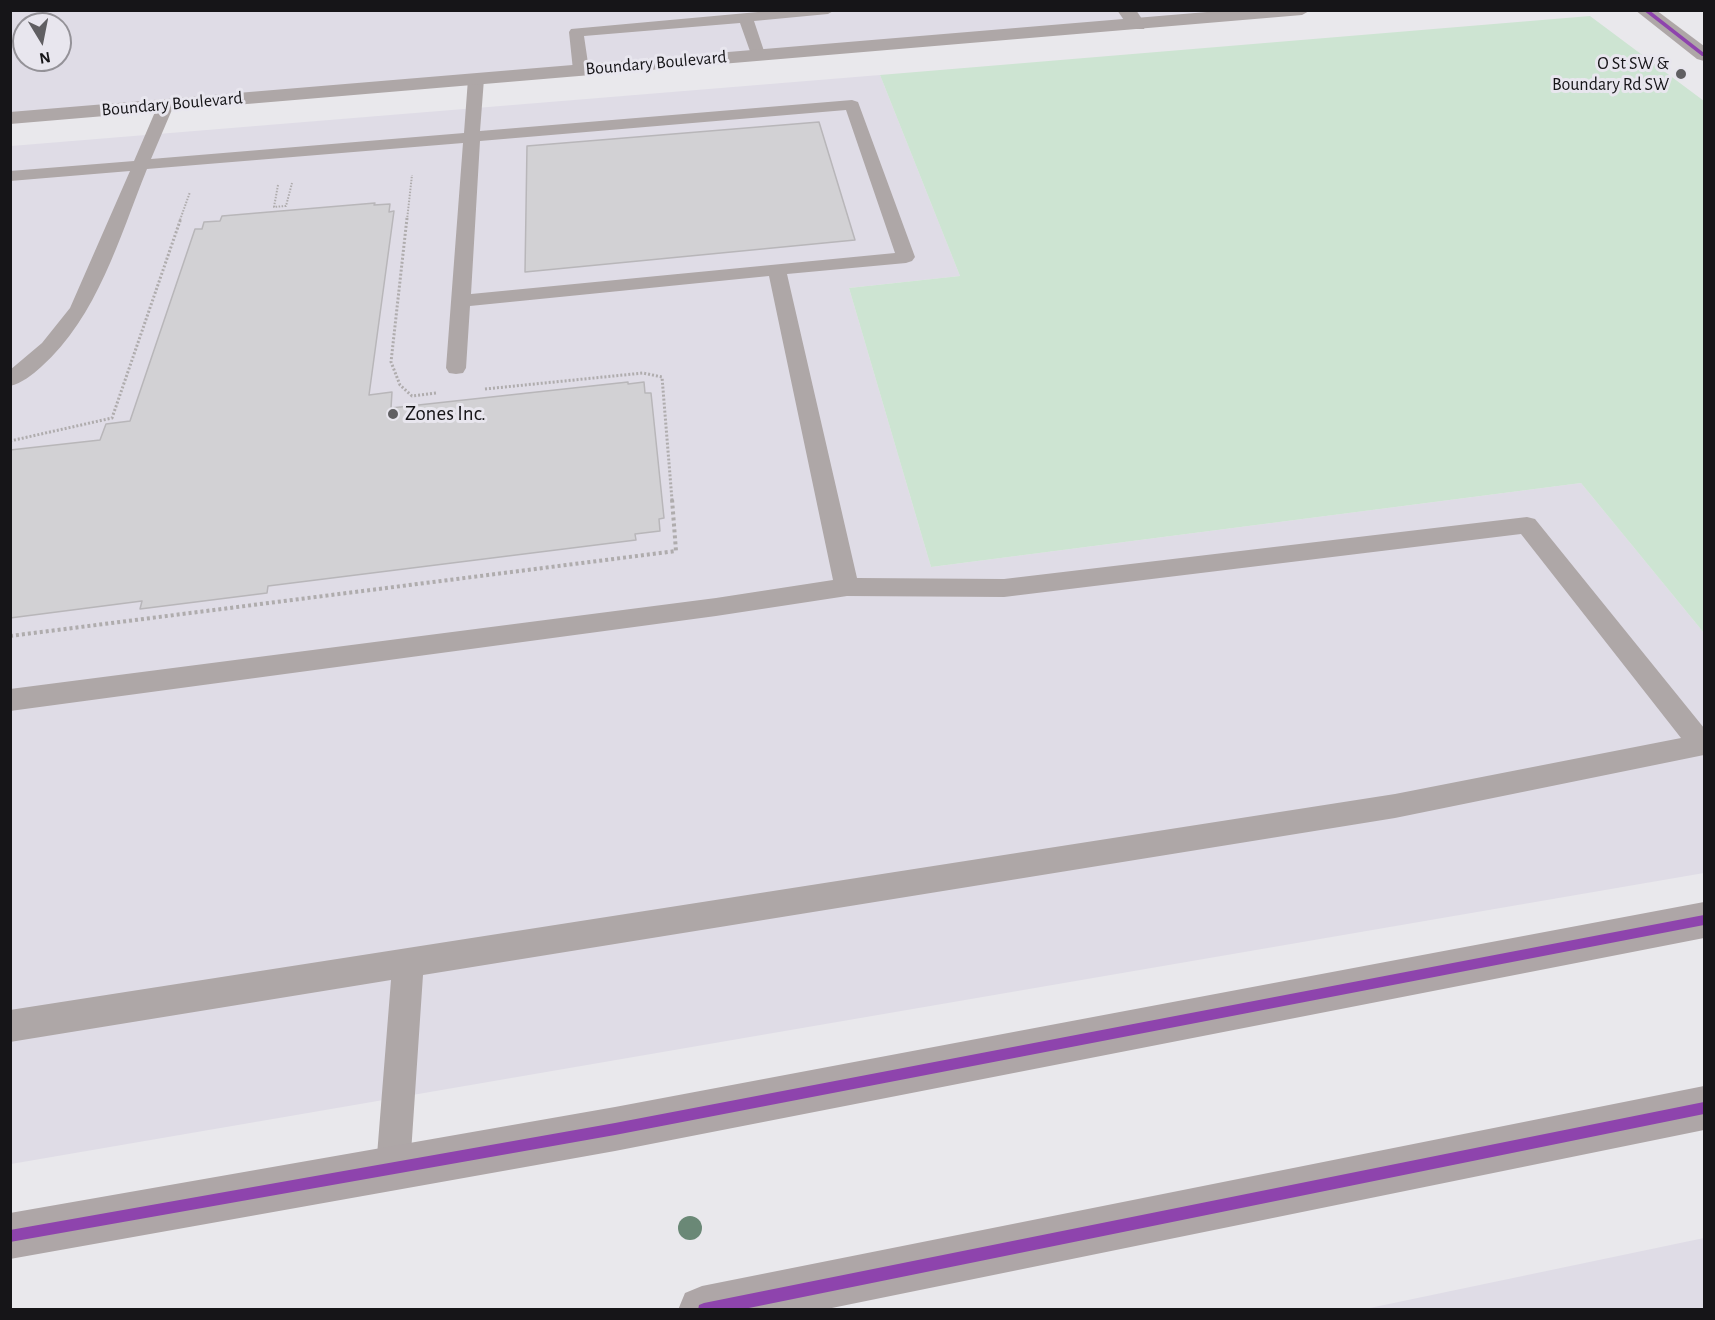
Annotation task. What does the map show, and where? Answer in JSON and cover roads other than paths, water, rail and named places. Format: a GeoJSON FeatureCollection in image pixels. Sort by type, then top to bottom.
{"type":"FeatureCollection","features":[{"type":"Feature","properties":{"kind":"main road"},"geometry":{"type":"LineString","coordinates":[[10,1236],[615,1129],[1704,920]]}},
{"type":"Feature","properties":{"kind":"main road"},"geometry":{"type":"LineString","coordinates":[[702,1310],[1704,1108]]}},
{"type":"Feature","properties":{"kind":"street","name":"Boundary Boulevard"},"geometry":{"type":"LineString","coordinates":[[10,118],[581,70],[1132,18],[1302,10]]}},
{"type":"Feature","properties":{"kind":"street"},"geometry":{"type":"LineString","coordinates":[[1644,10],[1704,55]]}},
{"type":"Feature","properties":{"kind":"lane"},"geometry":{"type":"LineString","coordinates":[[581,70],[576,32],[828,10]]}},
{"type":"Feature","properties":{"kind":"lane"},"geometry":{"type":"LineString","coordinates":[[746,18],[758,54]]}},
{"type":"Feature","properties":{"kind":"lane"},"geometry":{"type":"LineString","coordinates":[[456,368],[476,79]]}},
{"type":"Feature","properties":{"kind":"lane"},"geometry":{"type":"LineString","coordinates":[[10,380],[44,355],[60,338],[81,308],[166,105]]}},
{"type":"Feature","properties":{"kind":"lane"},"geometry":{"type":"LineString","coordinates":[[10,176],[852,105],[906,257],[460,301]]}},
{"type":"Feature","properties":{"kind":"lane"},"geometry":{"type":"LineString","coordinates":[[777,270],[847,588]]}},
{"type":"Feature","properties":{"kind":"lane"},"geometry":{"type":"LineString","coordinates":[[10,700],[705,609],[847,588],[1004,588],[1527,525],[1702,745],[1395,806],[10,1026]]}},
{"type":"Feature","properties":{"kind":"lane"},"geometry":{"type":"LineString","coordinates":[[393,1168],[408,962]]}},
{"type":"Feature","properties":{"kind":"place","name":"O St SW & Boundary Rd SW"},"geometry":{"type":"Point","coordinates":[1681,74]}},
{"type":"Feature","properties":{"kind":"place","name":"Zones Inc."},"geometry":{"type":"Point","coordinates":[393,414]}}]}
